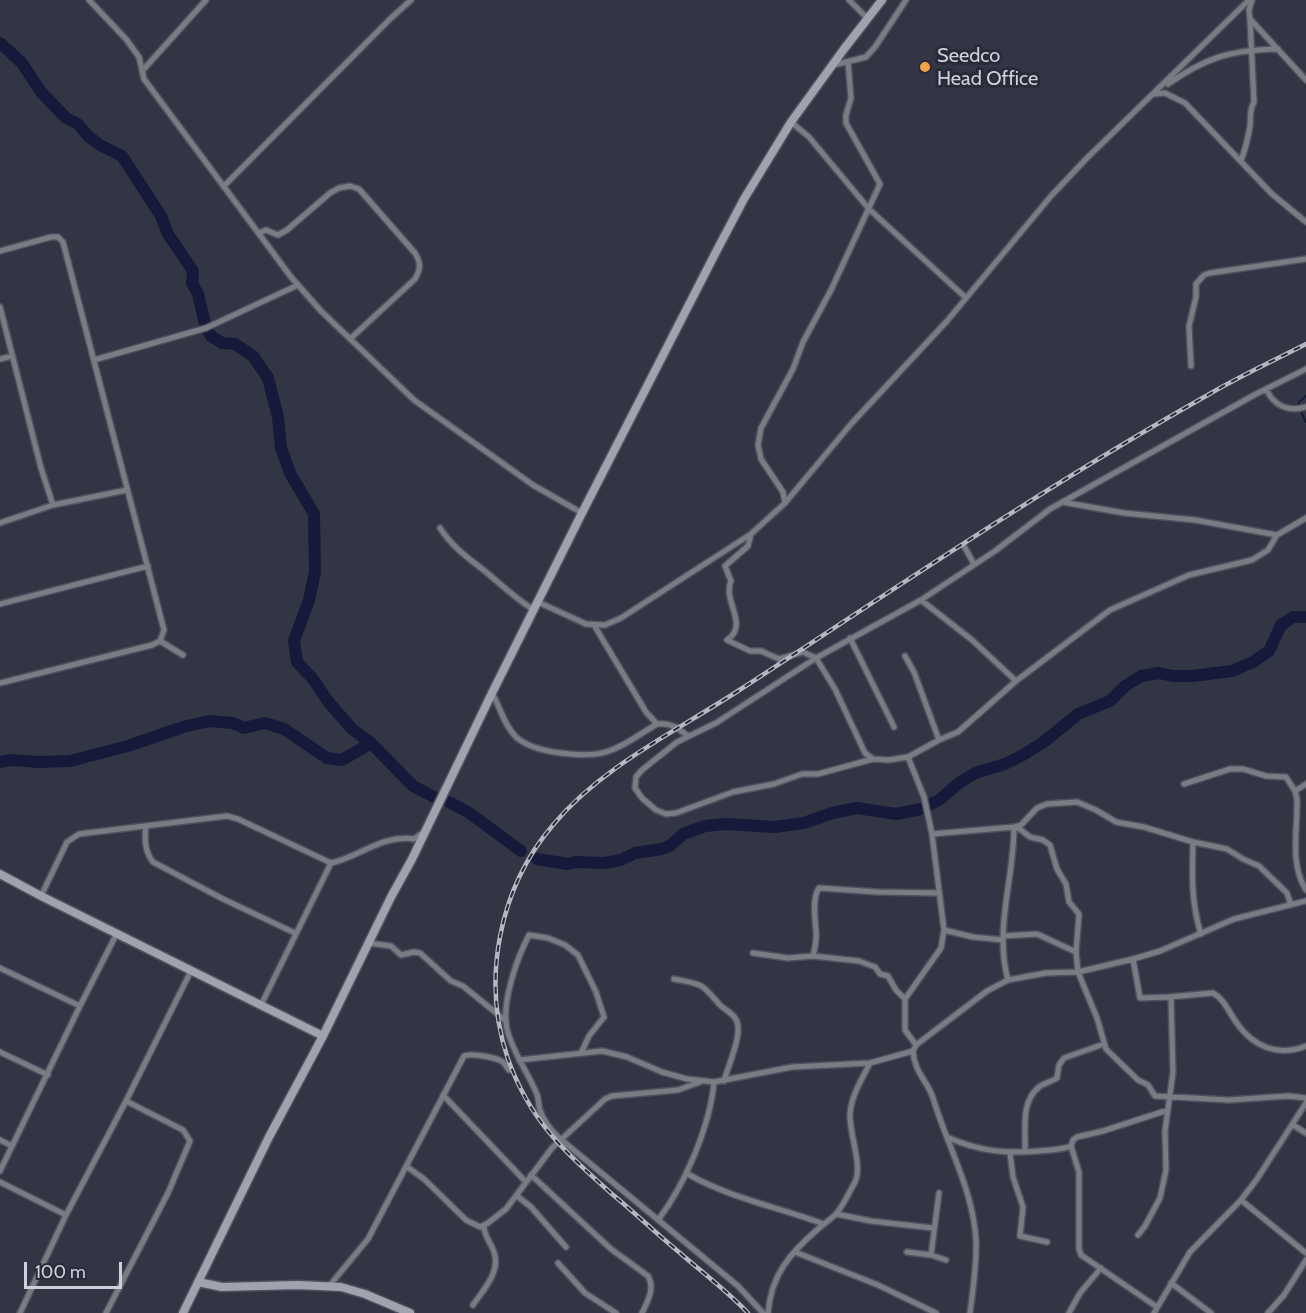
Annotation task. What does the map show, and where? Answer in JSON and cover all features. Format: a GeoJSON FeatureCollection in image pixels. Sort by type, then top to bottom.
{"type":"FeatureCollection","features":[{"type":"Feature","properties":{"kind":"main road"},"geometry":{"type":"LineString","coordinates":[[183,1313],[269,1137],[427,830],[582,513],[717,250],[750,189],[791,123],[882,0]]}},
{"type":"Feature","properties":{"kind":"main road"},"geometry":{"type":"LineString","coordinates":[[0,873],[41,896],[322,1036]]}},
{"type":"Feature","properties":{"kind":"main road"},"geometry":{"type":"LineString","coordinates":[[198,1282],[222,1287],[330,1285],[352,1289],[410,1313]]}},
{"type":"Feature","properties":{"kind":"street"},"geometry":{"type":"LineString","coordinates":[[89,0],[134,49],[139,57],[144,79],[298,285],[414,400],[533,485],[582,513]]}},
{"type":"Feature","properties":{"kind":"street"},"geometry":{"type":"LineString","coordinates":[[143,70],[206,0]]}},
{"type":"Feature","properties":{"kind":"street"},"geometry":{"type":"LineString","coordinates":[[225,186],[411,0]]}},
{"type":"Feature","properties":{"kind":"street"},"geometry":{"type":"LineString","coordinates":[[849,0],[867,18]]}},
{"type":"Feature","properties":{"kind":"street"},"geometry":{"type":"LineString","coordinates":[[832,65],[861,60],[871,53],[906,0]]}},
{"type":"Feature","properties":{"kind":"street"},"geometry":{"type":"LineString","coordinates":[[1241,161],[1248,142],[1250,109],[1254,102],[1251,0]]}},
{"type":"Feature","properties":{"kind":"street"},"geometry":{"type":"LineString","coordinates":[[440,528],[468,559],[512,595],[586,624],[605,626],[751,534],[785,503],[859,416],[966,298],[1051,196],[1086,159],[1251,0]]}},
{"type":"Feature","properties":{"kind":"street"},"geometry":{"type":"LineString","coordinates":[[1250,20],[1306,80]]}},
{"type":"Feature","properties":{"kind":"street"},"geometry":{"type":"LineString","coordinates":[[1154,94],[1198,66],[1221,56],[1251,50],[1278,50]]}},
{"type":"Feature","properties":{"kind":"street"},"geometry":{"type":"LineString","coordinates":[[785,503],[783,492],[761,459],[758,445],[761,428],[793,369],[803,342],[831,290],[880,184],[846,123],[851,98],[848,62]]}},
{"type":"Feature","properties":{"kind":"street"},"geometry":{"type":"LineString","coordinates":[[1154,94],[1165,93],[1185,103],[1289,209],[1306,222]]}},
{"type":"Feature","properties":{"kind":"street"},"geometry":{"type":"LineString","coordinates":[[791,123],[808,137],[869,209],[966,298]]}},
{"type":"Feature","properties":{"kind":"street"},"geometry":{"type":"LineString","coordinates":[[259,233],[266,230],[278,235],[304,217],[330,193],[350,186],[359,189],[415,253],[420,262],[420,270],[415,279],[350,339]]}},
{"type":"Feature","properties":{"kind":"street"},"geometry":{"type":"LineString","coordinates":[[0,251],[51,237],[61,239],[164,630],[160,642]]}},
{"type":"Feature","properties":{"kind":"street"},"geometry":{"type":"LineString","coordinates":[[1191,366],[1189,326],[1196,297],[1196,284],[1199,279],[1210,273],[1306,260]]}},
{"type":"Feature","properties":{"kind":"street"},"geometry":{"type":"LineString","coordinates":[[94,360],[206,328],[298,285]]}},
{"type":"Feature","properties":{"kind":"street"},"geometry":{"type":"LineString","coordinates":[[0,307],[45,485],[53,505]]}},
{"type":"Feature","properties":{"kind":"street"},"geometry":{"type":"LineString","coordinates":[[0,359],[12,356]]}},
{"type":"Feature","properties":{"kind":"street"},"geometry":{"type":"LineString","coordinates":[[1306,369],[1062,502],[921,600],[850,638],[728,715],[676,742],[642,771],[635,782],[635,788],[642,798],[656,810],[666,814],[683,811],[733,792],[784,782],[802,774],[818,774],[873,759],[888,760],[908,757],[958,732],[1016,681],[1110,610],[1189,575],[1252,560],[1268,550],[1277,534],[1306,518]]}},
{"type":"Feature","properties":{"kind":"street"},"geometry":{"type":"LineString","coordinates":[[1266,389],[1270,397],[1283,408],[1306,407]]}},
{"type":"Feature","properties":{"kind":"street"},"geometry":{"type":"LineString","coordinates":[[0,523],[53,505],[127,490]]}},
{"type":"Feature","properties":{"kind":"street"},"geometry":{"type":"LineString","coordinates":[[1062,502],[1277,534]]}},
{"type":"Feature","properties":{"kind":"street"},"geometry":{"type":"LineString","coordinates":[[751,534],[748,546],[725,566],[731,581],[728,589],[737,627],[734,635],[727,640],[750,651],[761,651],[779,659],[803,651],[816,658],[835,689],[865,753],[873,759]]}},
{"type":"Feature","properties":{"kind":"street"},"geometry":{"type":"LineString","coordinates":[[964,546],[974,564]]}},
{"type":"Feature","properties":{"kind":"street"},"geometry":{"type":"LineString","coordinates":[[0,604],[148,566]]}},
{"type":"Feature","properties":{"kind":"street"},"geometry":{"type":"LineString","coordinates":[[921,600],[972,640],[1016,681]]}},
{"type":"Feature","properties":{"kind":"street"},"geometry":{"type":"LineString","coordinates":[[594,625],[646,712],[657,724]]}},
{"type":"Feature","properties":{"kind":"street"},"geometry":{"type":"LineString","coordinates":[[850,638],[894,727]]}},
{"type":"Feature","properties":{"kind":"street"},"geometry":{"type":"LineString","coordinates":[[0,684],[160,642],[183,656]]}},
{"type":"Feature","properties":{"kind":"street"},"geometry":{"type":"LineString","coordinates":[[905,656],[914,672],[939,740]]}},
{"type":"Feature","properties":{"kind":"street"},"geometry":{"type":"LineString","coordinates":[[492,693],[505,722],[517,738],[558,754],[585,755],[608,752],[657,724],[670,724],[688,736]]}},
{"type":"Feature","properties":{"kind":"street"},"geometry":{"type":"LineString","coordinates":[[908,757],[927,808],[944,930],[941,948],[906,999],[905,1030],[915,1048],[914,1061],[920,1077],[931,1092],[967,1192],[975,1239],[976,1272],[970,1313]]}},
{"type":"Feature","properties":{"kind":"street"},"geometry":{"type":"LineString","coordinates":[[1184,784],[1230,769],[1243,769],[1266,776],[1284,775],[1295,790],[1298,816],[1296,861],[1299,877],[1306,890]]}},
{"type":"Feature","properties":{"kind":"street"},"geometry":{"type":"LineString","coordinates":[[1295,790],[1306,784]]}},
{"type":"Feature","properties":{"kind":"street"},"geometry":{"type":"LineString","coordinates":[[932,834],[1016,827],[1037,808],[1047,804],[1077,802],[1116,822],[1227,849],[1259,866],[1287,893],[1292,905]]}},
{"type":"Feature","properties":{"kind":"street"},"geometry":{"type":"LineString","coordinates":[[41,896],[67,842],[73,837],[85,833],[146,828],[227,816],[331,863]]}},
{"type":"Feature","properties":{"kind":"street"},"geometry":{"type":"LineString","coordinates":[[1008,980],[1003,938],[1016,827]]}},
{"type":"Feature","properties":{"kind":"street"},"geometry":{"type":"LineString","coordinates":[[1016,827],[1033,838],[1047,842],[1051,848],[1057,869],[1066,884],[1069,902],[1079,914],[1076,952],[1078,972],[1097,1018],[1104,1044],[1113,1057],[1129,1069],[1138,1080],[1148,1085],[1154,1096],[1237,1100],[1288,1096],[1306,1101],[1266,1167],[1241,1200],[1191,1252],[1156,1310],[1082,1255],[1078,1249],[1080,1182],[1071,1146],[1077,1137],[1168,1110]]}},
{"type":"Feature","properties":{"kind":"street"},"geometry":{"type":"LineString","coordinates":[[146,828],[144,840],[149,857],[153,862],[295,933]]}},
{"type":"Feature","properties":{"kind":"street"},"geometry":{"type":"LineString","coordinates":[[261,1005],[331,863],[382,842],[403,837],[414,839],[427,830]]}},
{"type":"Feature","properties":{"kind":"street"},"geometry":{"type":"LineString","coordinates":[[1193,842],[1193,902],[1202,934]]}},
{"type":"Feature","properties":{"kind":"street"},"geometry":{"type":"LineString","coordinates":[[813,956],[816,938],[814,917],[816,892],[819,888],[939,893]]}},
{"type":"Feature","properties":{"kind":"street"},"geometry":{"type":"LineString","coordinates":[[519,1060],[597,1051],[627,1057],[662,1072],[700,1082],[724,1081],[792,1067],[870,1064],[915,1048],[987,991],[1008,980],[1078,972],[1133,959],[1202,934],[1234,919],[1306,901]]}},
{"type":"Feature","properties":{"kind":"street"},"geometry":{"type":"LineString","coordinates":[[944,930],[987,940],[1037,934],[1076,952]]}},
{"type":"Feature","properties":{"kind":"street"},"geometry":{"type":"LineString","coordinates":[[0,1171],[117,933]]}},
{"type":"Feature","properties":{"kind":"street"},"geometry":{"type":"LineString","coordinates":[[581,1053],[603,1015],[581,960],[573,950],[556,941],[543,936],[529,936],[510,983],[506,1021],[519,1060],[538,1096],[542,1115],[549,1127],[738,1286],[766,1313]]}},
{"type":"Feature","properties":{"kind":"street"},"geometry":{"type":"LineString","coordinates":[[369,943],[391,946],[401,955],[420,953],[451,981],[463,986],[506,1021]]}},
{"type":"Feature","properties":{"kind":"street"},"geometry":{"type":"LineString","coordinates":[[753,954],[788,958],[813,956],[870,965],[880,974],[888,975],[896,990],[906,999]]}},
{"type":"Feature","properties":{"kind":"street"},"geometry":{"type":"LineString","coordinates":[[1133,959],[1140,998],[1213,993],[1221,999],[1246,1036],[1257,1044],[1269,1050],[1289,1050],[1306,1046]]}},
{"type":"Feature","properties":{"kind":"street"},"geometry":{"type":"LineString","coordinates":[[0,968],[80,1006]]}},
{"type":"Feature","properties":{"kind":"street"},"geometry":{"type":"LineString","coordinates":[[20,1313],[66,1215],[126,1101],[190,971]]}},
{"type":"Feature","properties":{"kind":"street"},"geometry":{"type":"LineString","coordinates":[[674,979],[704,986],[723,1009],[736,1019],[737,1038],[724,1081]]}},
{"type":"Feature","properties":{"kind":"street"},"geometry":{"type":"LineString","coordinates":[[1138,1235],[1160,1198],[1164,1185],[1173,1037],[1172,1002],[1169,997]]}},
{"type":"Feature","properties":{"kind":"street"},"geometry":{"type":"LineString","coordinates":[[1025,1152],[1025,1113],[1032,1095],[1041,1085],[1057,1078],[1059,1065],[1064,1058],[1104,1044]]}},
{"type":"Feature","properties":{"kind":"street"},"geometry":{"type":"LineString","coordinates":[[0,1052],[48,1075]]}},
{"type":"Feature","properties":{"kind":"street"},"geometry":{"type":"LineString","coordinates":[[330,1285],[368,1239],[466,1054],[501,1061],[509,1070]]}},
{"type":"Feature","properties":{"kind":"street"},"geometry":{"type":"LineString","coordinates":[[766,1313],[774,1280],[795,1252],[836,1214],[857,1176],[850,1125],[851,1109],[855,1093],[870,1064]]}},
{"type":"Feature","properties":{"kind":"street"},"geometry":{"type":"LineString","coordinates":[[406,1166],[424,1179],[472,1225],[484,1226],[506,1209],[552,1148],[609,1097],[678,1090],[700,1082]]}},
{"type":"Feature","properties":{"kind":"street"},"geometry":{"type":"LineString","coordinates":[[658,1220],[686,1173],[706,1116],[714,1082]]}},
{"type":"Feature","properties":{"kind":"street"},"geometry":{"type":"LineString","coordinates":[[443,1095],[526,1182]]}},
{"type":"Feature","properties":{"kind":"street"},"geometry":{"type":"LineString","coordinates":[[106,1313],[168,1193],[190,1141],[183,1130],[126,1101]]}},
{"type":"Feature","properties":{"kind":"street"},"geometry":{"type":"LineString","coordinates":[[1293,1125],[1306,1133]]}},
{"type":"Feature","properties":{"kind":"street"},"geometry":{"type":"LineString","coordinates":[[947,1137],[961,1144],[1011,1154],[1056,1150],[1071,1146]]}},
{"type":"Feature","properties":{"kind":"street"},"geometry":{"type":"LineString","coordinates":[[0,1140],[12,1146]]}},
{"type":"Feature","properties":{"kind":"street"},"geometry":{"type":"LineString","coordinates":[[1011,1154],[1013,1177],[1023,1207],[1020,1236],[1047,1242]]}},
{"type":"Feature","properties":{"kind":"street"},"geometry":{"type":"LineString","coordinates":[[686,1173],[705,1184],[743,1200],[786,1210],[824,1224]]}},
{"type":"Feature","properties":{"kind":"street"},"geometry":{"type":"LineString","coordinates":[[531,1175],[610,1249],[651,1279],[651,1290],[642,1313]]}},
{"type":"Feature","properties":{"kind":"street"},"geometry":{"type":"LineString","coordinates":[[0,1182],[66,1215]]}},
{"type":"Feature","properties":{"kind":"street"},"geometry":{"type":"LineString","coordinates":[[931,1255],[939,1193]]}},
{"type":"Feature","properties":{"kind":"street"},"geometry":{"type":"LineString","coordinates":[[517,1196],[531,1207],[566,1248]]}},
{"type":"Feature","properties":{"kind":"street"},"geometry":{"type":"LineString","coordinates":[[1241,1200],[1306,1253]]}},
{"type":"Feature","properties":{"kind":"street"},"geometry":{"type":"LineString","coordinates":[[836,1214],[871,1221],[933,1228]]}},
{"type":"Feature","properties":{"kind":"street"},"geometry":{"type":"LineString","coordinates":[[472,1305],[495,1270],[495,1256],[485,1238],[484,1226]]}},
{"type":"Feature","properties":{"kind":"street"},"geometry":{"type":"LineString","coordinates":[[795,1252],[878,1285],[936,1313]]}},
{"type":"Feature","properties":{"kind":"street"},"geometry":{"type":"LineString","coordinates":[[907,1252],[931,1255],[946,1260]]}},
{"type":"Feature","properties":{"kind":"street"},"geometry":{"type":"LineString","coordinates":[[1268,1313],[1284,1295],[1306,1260]]}},
{"type":"Feature","properties":{"kind":"street"},"geometry":{"type":"LineString","coordinates":[[558,1263],[585,1293],[616,1313]]}},
{"type":"Feature","properties":{"kind":"street"},"geometry":{"type":"LineString","coordinates":[[1069,1313],[1080,1293],[1101,1268]]}},
{"type":"Feature","properties":{"kind":"street"},"geometry":{"type":"LineString","coordinates":[[1171,1283],[1211,1313]]}},
{"type":"Feature","properties":{"kind":"waterway"},"geometry":{"type":"LineString","coordinates":[[0,43],[22,63],[41,92],[66,118],[78,124],[100,145],[122,156],[161,216],[168,234],[193,271],[192,283],[198,294],[206,328],[211,336],[222,343],[235,344],[253,356],[268,378],[278,417],[281,448],[290,473],[314,514],[315,572],[309,600],[294,641],[297,662],[352,729],[371,743],[413,786],[434,797]]}},
{"type":"Feature","properties":{"kind":"waterway"},"geometry":{"type":"LineString","coordinates":[[1306,396],[1298,405],[1306,422]]}},
{"type":"Feature","properties":{"kind":"waterway"},"geometry":{"type":"LineString","coordinates":[[537,859],[568,864],[604,863],[621,860],[635,853],[662,849],[671,845],[683,834],[705,826],[726,824],[775,827],[804,823],[832,813],[857,808],[896,814],[921,809],[939,800],[975,773],[1005,764],[1023,755],[1045,741],[1078,714],[1110,701],[1125,686],[1141,676],[1159,673],[1192,676],[1232,671],[1253,662],[1269,651],[1281,625],[1293,617],[1306,617]]}},
{"type":"Feature","properties":{"kind":"waterway"},"geometry":{"type":"LineString","coordinates":[[0,762],[11,760],[70,761],[209,721],[233,723],[244,728],[265,723],[284,729],[327,758],[342,760],[371,743]]}},
{"type":"Feature","properties":{"kind":"waterway"},"geometry":{"type":"LineString","coordinates":[[449,802],[468,812],[521,851]]}},
{"type":"Feature","properties":{"kind":"railway"},"geometry":{"type":"LineString","coordinates":[[748,1313],[564,1149],[538,1118],[517,1081],[500,1029],[496,998],[496,967],[500,936],[508,906],[519,877],[534,850],[573,804],[617,767],[641,751],[1087,466],[1218,389],[1306,344]]}},
{"type":"Feature","properties":{"kind":"place","name":"Seedco Head Office"},"geometry":{"type":"Point","coordinates":[925,67]}}]}
